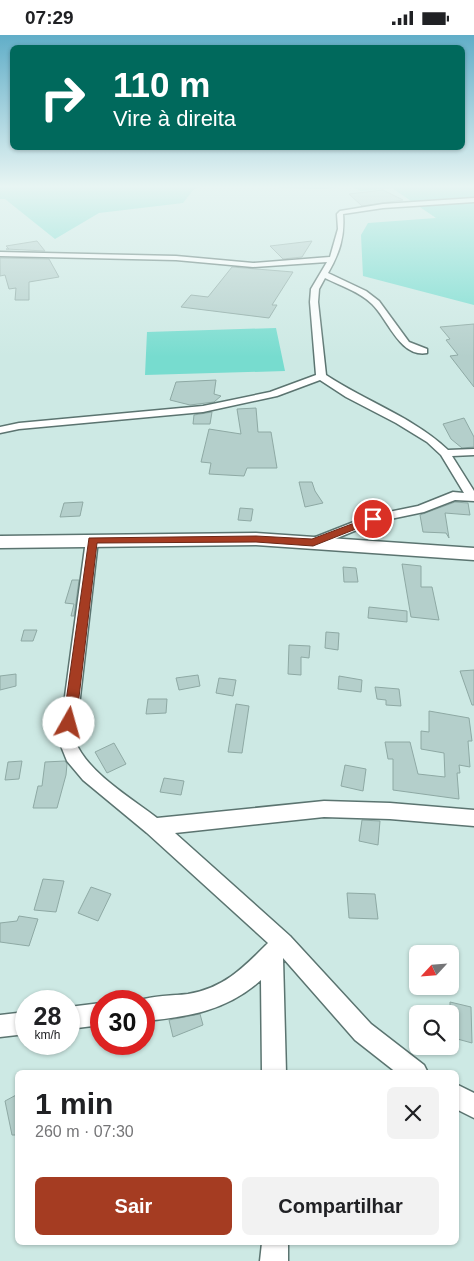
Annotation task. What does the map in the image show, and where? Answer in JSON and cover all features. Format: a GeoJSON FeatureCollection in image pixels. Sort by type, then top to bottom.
{"type":"FeatureCollection","features":[{"type":"Feature","properties":{"kind":"street"},"geometry":{"type":"LineString","coordinates":[[321,376],[314,303],[315,289],[336,252],[338,243]]}},
{"type":"Feature","properties":{"kind":"street"},"geometry":{"type":"LineString","coordinates":[[0,254],[176,258],[252,265],[332,259]]}},
{"type":"Feature","properties":{"kind":"street"},"geometry":{"type":"LineString","coordinates":[[323,274],[363,293],[376,303],[406,344],[424,351]]}},
{"type":"Feature","properties":{"kind":"street"},"geometry":{"type":"LineString","coordinates":[[0,430],[19,426],[203,409],[273,394],[321,376]]}},
{"type":"Feature","properties":{"kind":"street"},"geometry":{"type":"LineString","coordinates":[[321,376],[350,395],[420,432],[445,453],[461,481],[473,497]]}},
{"type":"Feature","properties":{"kind":"street"},"geometry":{"type":"LineString","coordinates":[[0,419],[19,426]]}},
{"type":"Feature","properties":{"kind":"street"},"geometry":{"type":"LineString","coordinates":[[445,453],[474,453]]}},
{"type":"Feature","properties":{"kind":"street"},"geometry":{"type":"LineString","coordinates":[[313,543],[373,519],[439,503],[453,495],[461,481]]}},
{"type":"Feature","properties":{"kind":"street"},"geometry":{"type":"LineString","coordinates":[[453,495],[473,497]]}},
{"type":"Feature","properties":{"kind":"street"},"geometry":{"type":"LineString","coordinates":[[0,542],[256,539],[474,554]]}},
{"type":"Feature","properties":{"kind":"street"},"geometry":{"type":"LineString","coordinates":[[92,540],[67,741],[73,756],[89,775],[154,827],[363,1032],[412,1070]]}},
{"type":"Feature","properties":{"kind":"street"},"geometry":{"type":"LineString","coordinates":[[154,827],[324,809],[399,811],[474,818]]}},
{"type":"Feature","properties":{"kind":"street"},"geometry":{"type":"LineString","coordinates":[[155,1009],[196,1004],[229,991],[253,973],[277,949]]}},
{"type":"Feature","properties":{"kind":"street"},"geometry":{"type":"LineString","coordinates":[[274,1070],[277,949]]}},
{"type":"Feature","properties":{"kind":"street"},"geometry":{"type":"LineString","coordinates":[[0,1026],[15,1024]]}},
{"type":"Feature","properties":{"kind":"street"},"geometry":{"type":"LineString","coordinates":[[459,1098],[474,1106]]}},
{"type":"Feature","properties":{"kind":"street"},"geometry":{"type":"LineString","coordinates":[[274,1261],[275,1245]]}},
{"type":"Feature","properties":{"kind":"shaded area"},"geometry":{"type":"Polygon","coordinates":[[[361,243],[474,243],[474,305],[363,276],[361,243]]]}},
{"type":"Feature","properties":{"kind":"shaded area"},"geometry":{"type":"Polygon","coordinates":[[[276,328],[285,371],[145,375],[147,332],[276,328]]]}},
{"type":"Feature","properties":{"kind":"building"},"geometry":{"type":"Polygon","coordinates":[[[39,243],[45,251],[6,249],[9,249],[6,246],[39,243]]]}},
{"type":"Feature","properties":{"kind":"building"},"geometry":{"type":"Polygon","coordinates":[[[311,243],[302,257],[283,259],[270,246],[311,243]]]}},
{"type":"Feature","properties":{"kind":"building"},"geometry":{"type":"Polygon","coordinates":[[[0,258],[49,259],[59,277],[29,282],[29,300],[15,300],[16,288],[9,289],[5,275],[0,276],[0,258]]]}},
{"type":"Feature","properties":{"kind":"building"},"geometry":{"type":"Polygon","coordinates":[[[232,267],[293,272],[272,305],[277,305],[269,318],[181,307],[191,295],[208,297],[232,267]]]}},
{"type":"Feature","properties":{"kind":"building"},"geometry":{"type":"Polygon","coordinates":[[[474,324],[474,387],[450,356],[458,355],[446,340],[450,339],[440,327],[474,324]]]}},
{"type":"Feature","properties":{"kind":"building"},"geometry":{"type":"Polygon","coordinates":[[[216,380],[214,394],[221,396],[214,402],[190,405],[170,400],[176,382],[216,380]]]}},
{"type":"Feature","properties":{"kind":"building"},"geometry":{"type":"Polygon","coordinates":[[[256,408],[258,432],[271,432],[277,468],[247,468],[244,476],[209,474],[211,463],[201,462],[209,429],[241,434],[237,409],[256,408]]]}},
{"type":"Feature","properties":{"kind":"building"},"geometry":{"type":"Polygon","coordinates":[[[212,412],[210,424],[193,424],[194,415],[212,412]]]}},
{"type":"Feature","properties":{"kind":"building"},"geometry":{"type":"Polygon","coordinates":[[[464,418],[474,437],[474,447],[462,448],[451,439],[443,424],[464,418]]]}},
{"type":"Feature","properties":{"kind":"building"},"geometry":{"type":"Polygon","coordinates":[[[299,482],[312,482],[315,491],[323,503],[305,507],[299,482]]]}},
{"type":"Feature","properties":{"kind":"building"},"geometry":{"type":"Polygon","coordinates":[[[83,502],[80,516],[60,517],[64,503],[83,502]]]}},
{"type":"Feature","properties":{"kind":"building"},"geometry":{"type":"Polygon","coordinates":[[[455,502],[468,503],[470,515],[445,513],[449,538],[446,533],[423,532],[420,515],[455,502]]]}},
{"type":"Feature","properties":{"kind":"building"},"geometry":{"type":"Polygon","coordinates":[[[240,508],[253,509],[251,521],[238,520],[240,508]]]}},
{"type":"Feature","properties":{"kind":"building"},"geometry":{"type":"Polygon","coordinates":[[[402,564],[421,566],[421,587],[432,587],[439,620],[411,617],[402,564]]]}},
{"type":"Feature","properties":{"kind":"building"},"geometry":{"type":"Polygon","coordinates":[[[343,567],[356,568],[358,582],[344,582],[343,567]]]}},
{"type":"Feature","properties":{"kind":"building"},"geometry":{"type":"Polygon","coordinates":[[[72,580],[79,580],[74,616],[71,616],[74,604],[65,603],[72,580]]]}},
{"type":"Feature","properties":{"kind":"building"},"geometry":{"type":"Polygon","coordinates":[[[369,607],[407,611],[407,622],[368,618],[369,607]]]}},
{"type":"Feature","properties":{"kind":"building"},"geometry":{"type":"Polygon","coordinates":[[[24,630],[37,630],[33,641],[21,641],[24,630]]]}},
{"type":"Feature","properties":{"kind":"building"},"geometry":{"type":"Polygon","coordinates":[[[326,632],[339,633],[338,650],[325,648],[326,632]]]}},
{"type":"Feature","properties":{"kind":"building"},"geometry":{"type":"Polygon","coordinates":[[[289,645],[310,646],[309,658],[301,657],[301,675],[288,674],[289,645]]]}},
{"type":"Feature","properties":{"kind":"building"},"geometry":{"type":"Polygon","coordinates":[[[474,670],[474,705],[472,705],[460,671],[474,670]]]}},
{"type":"Feature","properties":{"kind":"building"},"geometry":{"type":"Polygon","coordinates":[[[16,674],[16,686],[0,690],[0,676],[16,674]]]}},
{"type":"Feature","properties":{"kind":"building"},"geometry":{"type":"Polygon","coordinates":[[[198,675],[200,686],[179,690],[176,678],[198,675]]]}},
{"type":"Feature","properties":{"kind":"building"},"geometry":{"type":"Polygon","coordinates":[[[339,676],[362,680],[361,692],[338,689],[339,676]]]}},
{"type":"Feature","properties":{"kind":"building"},"geometry":{"type":"Polygon","coordinates":[[[219,678],[236,680],[233,696],[216,693],[219,678]]]}},
{"type":"Feature","properties":{"kind":"building"},"geometry":{"type":"Polygon","coordinates":[[[375,687],[399,689],[401,706],[386,705],[386,700],[377,699],[375,687]]]}},
{"type":"Feature","properties":{"kind":"building"},"geometry":{"type":"Polygon","coordinates":[[[148,699],[167,699],[166,713],[146,714],[148,699]]]}},
{"type":"Feature","properties":{"kind":"building"},"geometry":{"type":"Polygon","coordinates":[[[236,704],[249,706],[242,753],[228,752],[236,704]]]}},
{"type":"Feature","properties":{"kind":"building"},"geometry":{"type":"Polygon","coordinates":[[[429,711],[469,718],[472,741],[468,741],[470,767],[459,765],[460,773],[457,773],[459,799],[393,790],[393,759],[388,759],[385,742],[410,742],[418,774],[445,777],[444,753],[421,749],[421,731],[429,732],[429,711]]]}},
{"type":"Feature","properties":{"kind":"building"},"geometry":{"type":"Polygon","coordinates":[[[114,743],[126,764],[107,773],[95,752],[114,743]]]}},
{"type":"Feature","properties":{"kind":"building"},"geometry":{"type":"Polygon","coordinates":[[[22,761],[19,779],[5,780],[8,762],[22,761]]]}},
{"type":"Feature","properties":{"kind":"building"},"geometry":{"type":"Polygon","coordinates":[[[65,761],[67,764],[66,775],[57,808],[33,808],[38,786],[42,786],[45,762],[65,761]]]}},
{"type":"Feature","properties":{"kind":"building"},"geometry":{"type":"Polygon","coordinates":[[[345,765],[366,769],[363,791],[341,786],[345,765]]]}},
{"type":"Feature","properties":{"kind":"building"},"geometry":{"type":"Polygon","coordinates":[[[164,778],[184,781],[181,795],[160,792],[164,778]]]}},
{"type":"Feature","properties":{"kind":"building"},"geometry":{"type":"Polygon","coordinates":[[[362,820],[380,821],[378,845],[359,841],[362,820]]]}},
{"type":"Feature","properties":{"kind":"building"},"geometry":{"type":"Polygon","coordinates":[[[43,879],[64,881],[56,912],[34,910],[43,879]]]}},
{"type":"Feature","properties":{"kind":"building"},"geometry":{"type":"Polygon","coordinates":[[[91,887],[111,894],[98,921],[78,913],[91,887]]]}},
{"type":"Feature","properties":{"kind":"building"},"geometry":{"type":"Polygon","coordinates":[[[347,893],[375,894],[378,919],[349,918],[347,893]]]}},
{"type":"Feature","properties":{"kind":"building"},"geometry":{"type":"Polygon","coordinates":[[[19,916],[38,919],[29,946],[0,942],[0,923],[17,921],[19,916]]]}},
{"type":"Feature","properties":{"kind":"building"},"geometry":{"type":"Polygon","coordinates":[[[450,1002],[471,1007],[472,1043],[459,1039],[459,1005],[450,1005],[450,1002]]]}},
{"type":"Feature","properties":{"kind":"building"},"geometry":{"type":"Polygon","coordinates":[[[200,1014],[203,1025],[173,1037],[169,1020],[200,1014]]]}},
{"type":"Feature","properties":{"kind":"building"},"geometry":{"type":"Polygon","coordinates":[[[15,1096],[15,1135],[12,1135],[5,1101],[15,1096]]]}},
{"type":"Feature","properties":{"kind":"route"},"geometry":{"type":"LineString","coordinates":[[69,723],[92,540],[256,539],[313,543],[373,519]]}}]}
